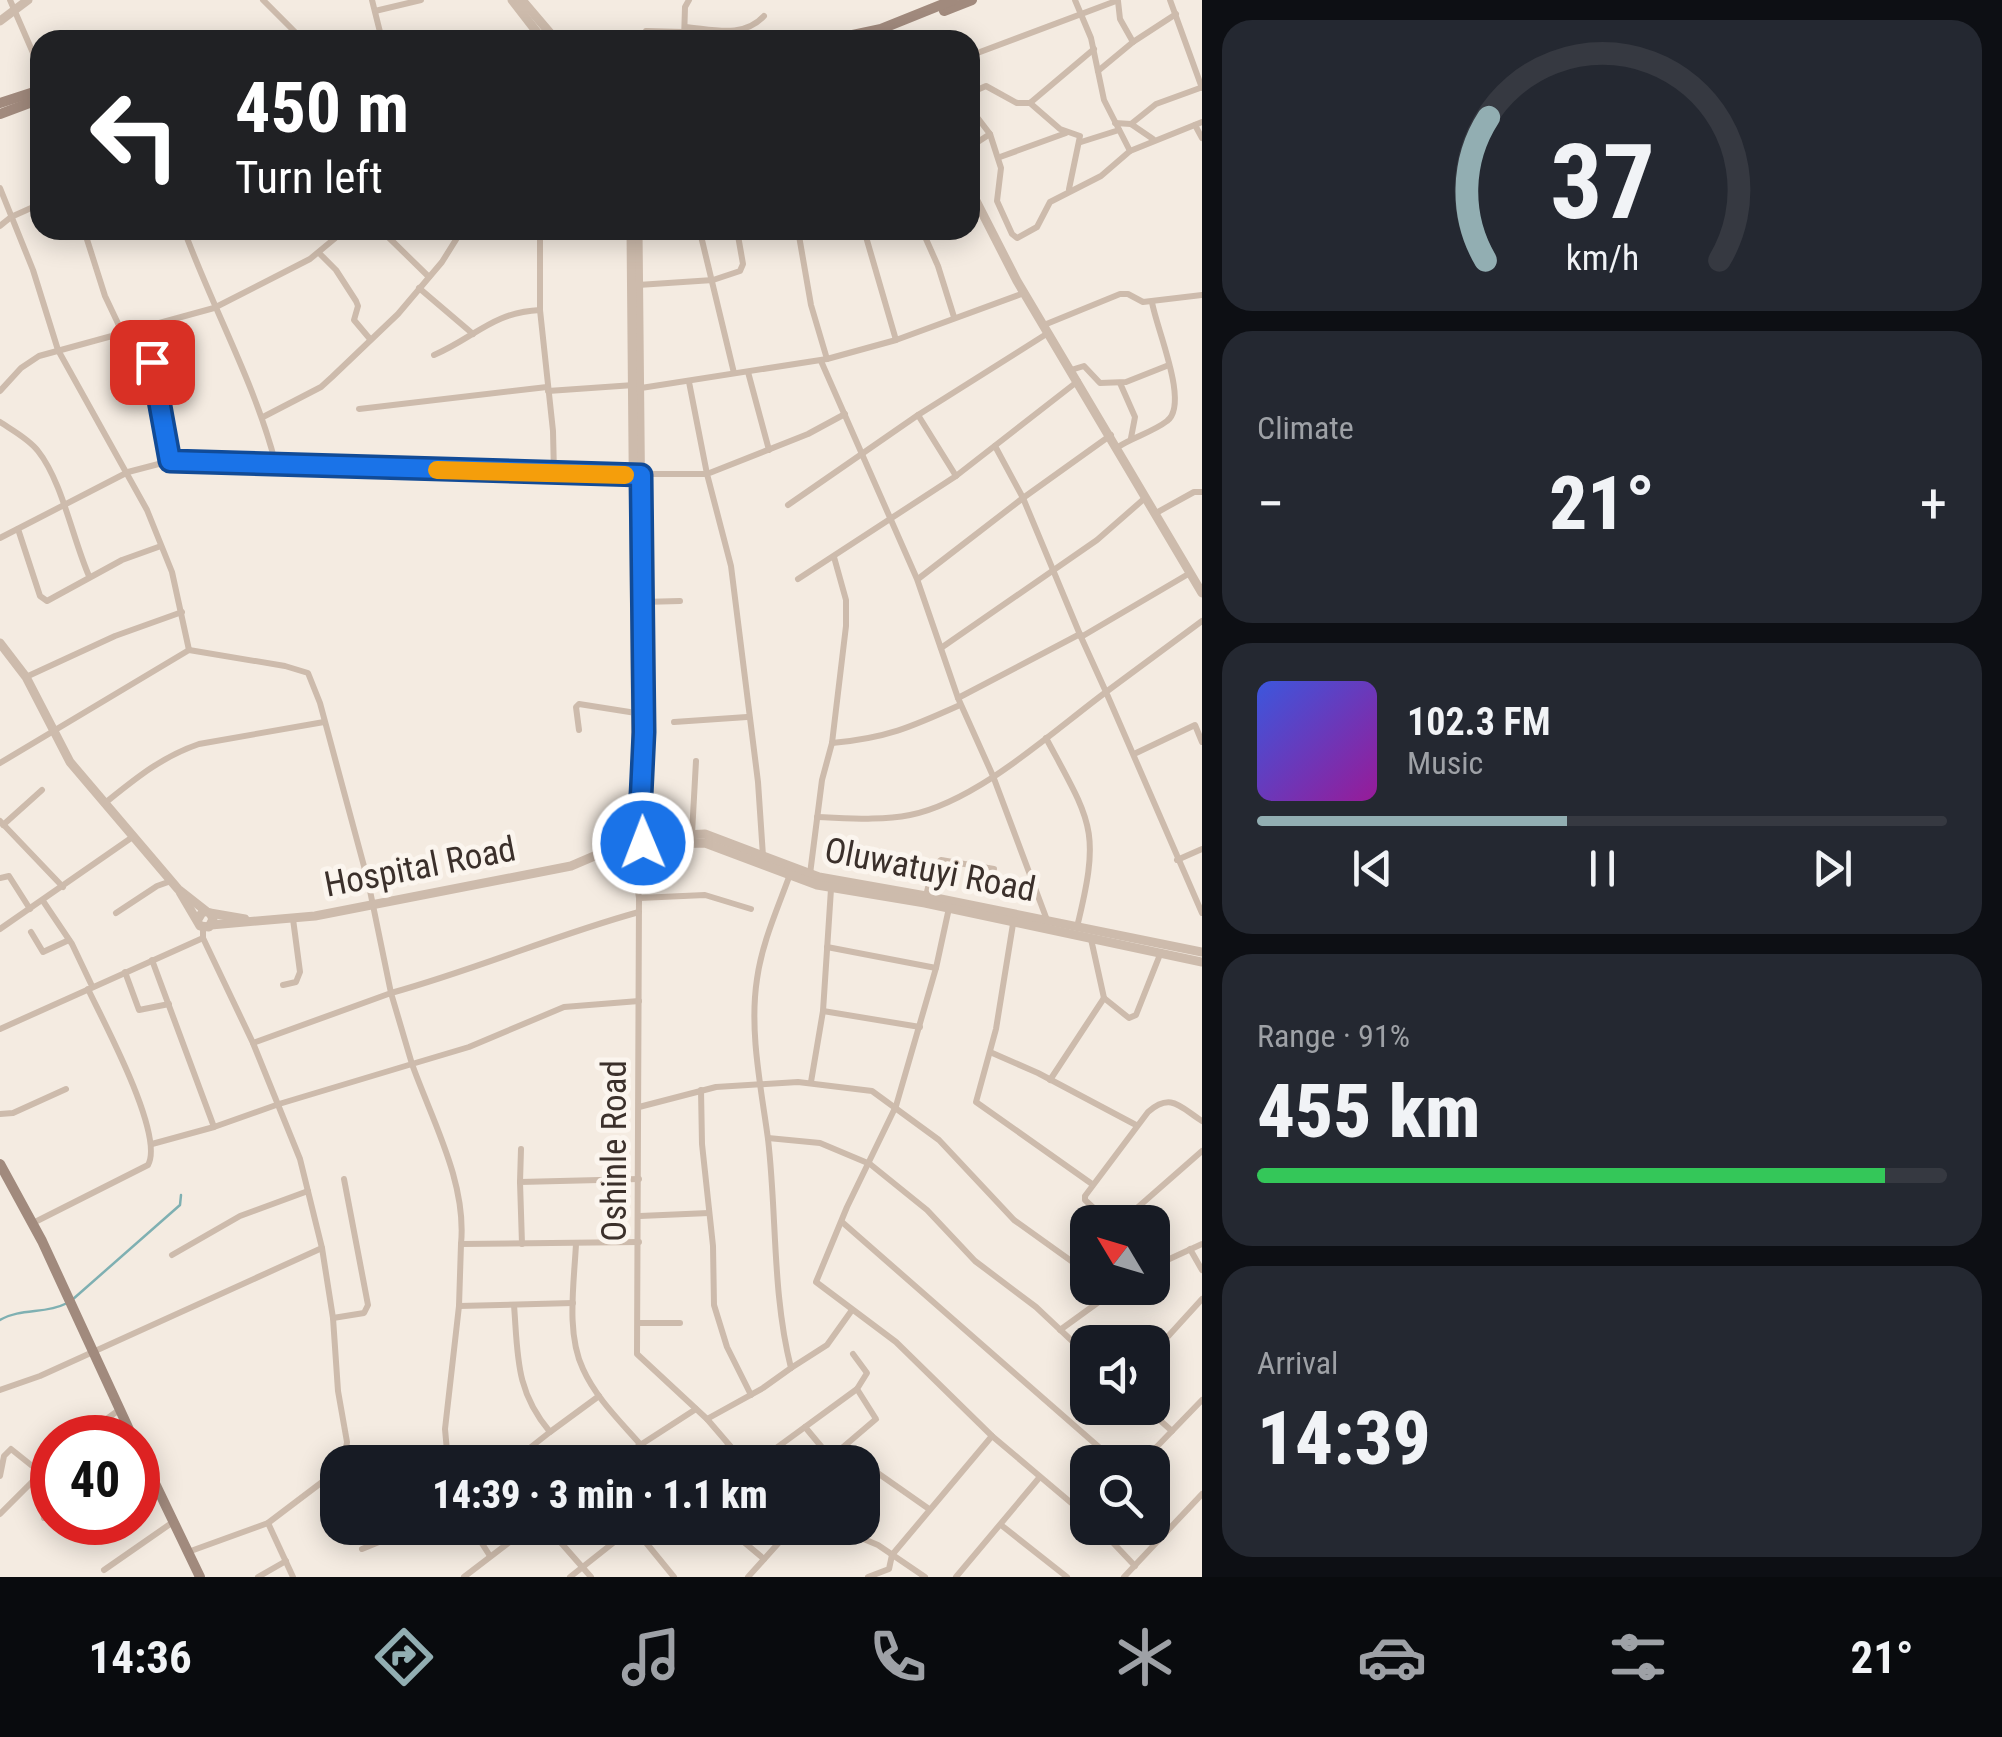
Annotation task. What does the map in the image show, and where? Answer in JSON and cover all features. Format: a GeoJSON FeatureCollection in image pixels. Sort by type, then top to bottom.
{"type":"FeatureCollection","features":[{"type":"Feature","properties":{"kind":"main road"},"geometry":{"type":"LineString","coordinates":[[890,30],[953,0]]}},
{"type":"Feature","properties":{"kind":"main road"},"geometry":{"type":"LineString","coordinates":[[893,30],[972,0]]}},
{"type":"Feature","properties":{"kind":"main road"},"geometry":{"type":"LineString","coordinates":[[0,104],[30,94]]}},
{"type":"Feature","properties":{"kind":"main road"},"geometry":{"type":"LineString","coordinates":[[0,114],[30,103]]}},
{"type":"Feature","properties":{"kind":"main road"},"geometry":{"type":"LineString","coordinates":[[0,1164],[123,1415]]}},
{"type":"Feature","properties":{"kind":"main road"},"geometry":{"type":"LineString","coordinates":[[160,1495],[200,1577]]}},
{"type":"Feature","properties":{"kind":"street"},"geometry":{"type":"LineString","coordinates":[[10,0],[30,44]]}},
{"type":"Feature","properties":{"kind":"street"},"geometry":{"type":"LineString","coordinates":[[0,20],[28,0]]}},
{"type":"Feature","properties":{"kind":"street"},"geometry":{"type":"LineString","coordinates":[[263,0],[293,30]]}},
{"type":"Feature","properties":{"kind":"street"},"geometry":{"type":"LineString","coordinates":[[372,0],[380,30]]}},
{"type":"Feature","properties":{"kind":"street"},"geometry":{"type":"LineString","coordinates":[[375,11],[421,0]]}},
{"type":"Feature","properties":{"kind":"street"},"geometry":{"type":"LineString","coordinates":[[512,0],[535,30]]}},
{"type":"Feature","properties":{"kind":"street"},"geometry":{"type":"LineString","coordinates":[[522,0],[548,30]]}},
{"type":"Feature","properties":{"kind":"street"},"geometry":{"type":"LineString","coordinates":[[684,30],[689,0]]}},
{"type":"Feature","properties":{"kind":"street"},"geometry":{"type":"LineString","coordinates":[[1074,0],[1094,48],[1104,100],[1130,151]]}},
{"type":"Feature","properties":{"kind":"street"},"geometry":{"type":"LineString","coordinates":[[980,52],[1118,0],[1120,19],[1133,42]]}},
{"type":"Feature","properties":{"kind":"street"},"geometry":{"type":"LineString","coordinates":[[1081,142],[1130,124],[1156,104],[1201,88],[1170,0]]}},
{"type":"Feature","properties":{"kind":"street"},"geometry":{"type":"LineString","coordinates":[[1098,71],[1176,14]]}},
{"type":"Feature","properties":{"kind":"street"},"geometry":{"type":"LineString","coordinates":[[739,30],[755,26],[764,16]]}},
{"type":"Feature","properties":{"kind":"street"},"geometry":{"type":"LineString","coordinates":[[1030,103],[1094,48]]}},
{"type":"Feature","properties":{"kind":"street"},"geometry":{"type":"LineString","coordinates":[[980,89],[986,86],[1017,103],[1030,103],[1068,132],[1078,134],[1081,142],[1069,190]]}},
{"type":"Feature","properties":{"kind":"street"},"geometry":{"type":"LineString","coordinates":[[980,121],[1000,157],[1002,168],[995,194],[1014,237],[1032,232],[1050,202],[1101,176],[1130,151],[1198,124],[1202,138]]}},
{"type":"Feature","properties":{"kind":"street"},"geometry":{"type":"LineString","coordinates":[[1130,124],[1154,140]]}},
{"type":"Feature","properties":{"kind":"street"},"geometry":{"type":"LineString","coordinates":[[1000,157],[1068,132]]}},
{"type":"Feature","properties":{"kind":"street"},"geometry":{"type":"LineString","coordinates":[[980,140],[990,134]]}},
{"type":"Feature","properties":{"kind":"street"},"geometry":{"type":"LineString","coordinates":[[0,188],[33,270],[58,350],[128,472],[161,546],[182,612],[189,650]]}},
{"type":"Feature","properties":{"kind":"street"},"geometry":{"type":"LineString","coordinates":[[0,226],[30,208]]}},
{"type":"Feature","properties":{"kind":"street"},"geometry":{"type":"LineString","coordinates":[[980,208],[1024,292],[1202,593]]}},
{"type":"Feature","properties":{"kind":"street"},"geometry":{"type":"LineString","coordinates":[[87,240],[105,296],[123,334]]}},
{"type":"Feature","properties":{"kind":"street"},"geometry":{"type":"LineString","coordinates":[[188,240],[263,417],[276,465]]}},
{"type":"Feature","properties":{"kind":"street"},"geometry":{"type":"LineString","coordinates":[[0,391],[21,368],[58,350],[214,308],[319,253],[334,240]]}},
{"type":"Feature","properties":{"kind":"street"},"geometry":{"type":"LineString","coordinates":[[391,240],[429,276]]}},
{"type":"Feature","properties":{"kind":"street"},"geometry":{"type":"LineString","coordinates":[[263,417],[320,387],[419,288],[455,240]]}},
{"type":"Feature","properties":{"kind":"street"},"geometry":{"type":"LineString","coordinates":[[540,240],[540,310],[554,474]]}},
{"type":"Feature","properties":{"kind":"street"},"geometry":{"type":"LineString","coordinates":[[634,240],[637,387]]}},
{"type":"Feature","properties":{"kind":"street"},"geometry":{"type":"LineString","coordinates":[[626,836],[636,788],[638,285],[635,240]]}},
{"type":"Feature","properties":{"kind":"street"},"geometry":{"type":"LineString","coordinates":[[703,240],[734,373]]}},
{"type":"Feature","properties":{"kind":"street"},"geometry":{"type":"LineString","coordinates":[[638,285],[713,280],[743,268],[739,240]]}},
{"type":"Feature","properties":{"kind":"street"},"geometry":{"type":"LineString","coordinates":[[800,240],[824,360],[917,579],[959,702],[993,776],[1047,921]]}},
{"type":"Feature","properties":{"kind":"street"},"geometry":{"type":"LineString","coordinates":[[867,240],[896,340]]}},
{"type":"Feature","properties":{"kind":"street"},"geometry":{"type":"LineString","coordinates":[[926,240],[954,317]]}},
{"type":"Feature","properties":{"kind":"street"},"geometry":{"type":"LineString","coordinates":[[319,253],[336,270],[356,301],[354,320],[370,339]]}},
{"type":"Feature","properties":{"kind":"street"},"geometry":{"type":"LineString","coordinates":[[419,288],[472,334]]}},
{"type":"Feature","properties":{"kind":"street"},"geometry":{"type":"LineString","coordinates":[[359,409],[548,389],[689,382],[824,360],[896,340],[1024,292]]}},
{"type":"Feature","properties":{"kind":"street"},"geometry":{"type":"LineString","coordinates":[[788,506],[1046,329],[1120,294],[1128,294],[1138,302],[1202,295]]}},
{"type":"Feature","properties":{"kind":"street"},"geometry":{"type":"LineString","coordinates":[[1118,446],[1170,420],[1176,398],[1152,302]]}},
{"type":"Feature","properties":{"kind":"street"},"geometry":{"type":"LineString","coordinates":[[434,355],[503,316],[540,310]]}},
{"type":"Feature","properties":{"kind":"street"},"geometry":{"type":"LineString","coordinates":[[142,329],[170,461]]}},
{"type":"Feature","properties":{"kind":"street"},"geometry":{"type":"LineString","coordinates":[[1071,370],[1084,366],[1100,382],[1120,382],[1169,366]]}},
{"type":"Feature","properties":{"kind":"street"},"geometry":{"type":"LineString","coordinates":[[748,372],[769,450]]}},
{"type":"Feature","properties":{"kind":"street"},"geometry":{"type":"LineString","coordinates":[[798,580],[956,476],[1078,381]]}},
{"type":"Feature","properties":{"kind":"street"},"geometry":{"type":"LineString","coordinates":[[689,382],[730,566],[764,857]]}},
{"type":"Feature","properties":{"kind":"street"},"geometry":{"type":"LineString","coordinates":[[1120,382],[1135,417],[1131,439]]}},
{"type":"Feature","properties":{"kind":"street"},"geometry":{"type":"LineString","coordinates":[[0,538],[128,472],[170,461],[554,474],[707,474],[845,414]]}},
{"type":"Feature","properties":{"kind":"street"},"geometry":{"type":"LineString","coordinates":[[918,415],[956,476]]}},
{"type":"Feature","properties":{"kind":"street"},"geometry":{"type":"LineString","coordinates":[[0,422],[38,451],[89,576]]}},
{"type":"Feature","properties":{"kind":"street"},"geometry":{"type":"LineString","coordinates":[[917,579],[1111,435]]}},
{"type":"Feature","properties":{"kind":"street"},"geometry":{"type":"LineString","coordinates":[[994,446],[1055,570],[1202,912]]}},
{"type":"Feature","properties":{"kind":"street"},"geometry":{"type":"LineString","coordinates":[[637,475],[642,602],[638,845]]}},
{"type":"Feature","properties":{"kind":"street"},"geometry":{"type":"LineString","coordinates":[[1156,513],[1194,492],[1202,492]]}},
{"type":"Feature","properties":{"kind":"street"},"geometry":{"type":"LineString","coordinates":[[941,648],[1096,540],[1146,497]]}},
{"type":"Feature","properties":{"kind":"street"},"geometry":{"type":"LineString","coordinates":[[18,529],[43,600],[161,546]]}},
{"type":"Feature","properties":{"kind":"street"},"geometry":{"type":"LineString","coordinates":[[810,875],[846,626],[846,600],[834,557]]}},
{"type":"Feature","properties":{"kind":"street"},"geometry":{"type":"LineString","coordinates":[[832,743],[896,734],[1190,573]]}},
{"type":"Feature","properties":{"kind":"street"},"geometry":{"type":"LineString","coordinates":[[642,602],[680,600]]}},
{"type":"Feature","properties":{"kind":"street"},"geometry":{"type":"LineString","coordinates":[[26,677],[115,636],[182,612]]}},
{"type":"Feature","properties":{"kind":"street"},"geometry":{"type":"LineString","coordinates":[[817,817],[884,818],[914,814],[993,776],[1202,621]]}},
{"type":"Feature","properties":{"kind":"street"},"geometry":{"type":"LineString","coordinates":[[0,643],[26,677],[51,732],[70,762],[205,923],[279,1104],[308,1191],[333,1318],[347,1445]]}},
{"type":"Feature","properties":{"kind":"street"},"geometry":{"type":"LineString","coordinates":[[0,762],[189,650],[302,670],[315,687],[373,905],[391,993],[462,1211],[459,1306],[446,1445]]}},
{"type":"Feature","properties":{"kind":"street"},"geometry":{"type":"LineString","coordinates":[[579,730],[579,704],[636,713]]}},
{"type":"Feature","properties":{"kind":"street"},"geometry":{"type":"LineString","coordinates":[[674,722],[748,717]]}},
{"type":"Feature","properties":{"kind":"street"},"geometry":{"type":"LineString","coordinates":[[104,803],[161,759],[179,751],[324,722]]}},
{"type":"Feature","properties":{"kind":"street"},"geometry":{"type":"LineString","coordinates":[[1134,754],[1198,723],[1202,742]]}},
{"type":"Feature","properties":{"kind":"street"},"geometry":{"type":"LineString","coordinates":[[1046,738],[1080,799],[1092,842],[1077,928]]}},
{"type":"Feature","properties":{"kind":"street"},"geometry":{"type":"LineString","coordinates":[[599,854],[692,838],[696,761]]}},
{"type":"Feature","properties":{"kind":"street"},"geometry":{"type":"LineString","coordinates":[[42,790],[2,823],[62,888]]}},
{"type":"Feature","properties":{"kind":"street"},"geometry":{"type":"LineString","coordinates":[[599,854],[635,832],[638,845]]}},
{"type":"Feature","properties":{"kind":"street"},"geometry":{"type":"LineString","coordinates":[[0,929],[134,836]]}},
{"type":"Feature","properties":{"kind":"street"},"geometry":{"type":"LineString","coordinates":[[626,836],[638,845]]}},
{"type":"Feature","properties":{"kind":"street","name":"Oluwatuyi Road"},"geometry":{"type":"LineString","coordinates":[[692,838],[719,837],[810,875],[1162,947]]}},
{"type":"Feature","properties":{"kind":"street","name":"Oluwatuyi Road"},"geometry":{"type":"LineString","coordinates":[[692,838],[831,888],[1091,939],[1162,947]]}},
{"type":"Feature","properties":{"kind":"street","name":"Oshinle Road"},"geometry":{"type":"LineString","coordinates":[[638,845],[635,867],[640,1001],[639,1358],[696,1408],[728,1444]]}},
{"type":"Feature","properties":{"kind":"street"},"geometry":{"type":"LineString","coordinates":[[1177,860],[1202,849]]}},
{"type":"Feature","properties":{"kind":"street","name":"Hospital Road"},"geometry":{"type":"LineString","coordinates":[[205,923],[293,919],[373,905],[571,866],[599,854]]}},
{"type":"Feature","properties":{"kind":"street"},"geometry":{"type":"LineString","coordinates":[[926,896],[933,867],[941,860],[994,869]]}},
{"type":"Feature","properties":{"kind":"street"},"geometry":{"type":"LineString","coordinates":[[0,878],[9,876],[30,910]]}},
{"type":"Feature","properties":{"kind":"street"},"geometry":{"type":"LineString","coordinates":[[789,876],[766,938],[756,981],[758,1085],[768,1138],[780,1323],[792,1368]]}},
{"type":"Feature","properties":{"kind":"street"},"geometry":{"type":"LineString","coordinates":[[116,913],[157,886],[175,885]]}},
{"type":"Feature","properties":{"kind":"street"},"geometry":{"type":"LineString","coordinates":[[811,1082],[823,1011],[831,888]]}},
{"type":"Feature","properties":{"kind":"street"},"geometry":{"type":"LineString","coordinates":[[639,898],[705,895],[751,909]]}},
{"type":"Feature","properties":{"kind":"street"},"geometry":{"type":"LineString","coordinates":[[32,1223],[148,1165],[152,1159],[152,1144],[119,1052],[69,940],[43,901]]}},
{"type":"Feature","properties":{"kind":"street"},"geometry":{"type":"LineString","coordinates":[[948,908],[936,968],[896,1106],[816,1282],[896,1342],[992,1436],[1070,1503]]}},
{"type":"Feature","properties":{"kind":"street"},"geometry":{"type":"LineString","coordinates":[[253,1043],[639,912]]}},
{"type":"Feature","properties":{"kind":"street"},"geometry":{"type":"LineString","coordinates":[[283,984],[296,982],[300,972],[293,919]]}},
{"type":"Feature","properties":{"kind":"street"},"geometry":{"type":"LineString","coordinates":[[0,1028],[152,960],[205,923]]}},
{"type":"Feature","properties":{"kind":"street"},"geometry":{"type":"LineString","coordinates":[[1013,924],[990,1052],[976,1098],[978,1106],[1092,1184]]}},
{"type":"Feature","properties":{"kind":"street"},"geometry":{"type":"LineString","coordinates":[[31,932],[43,952],[69,940]]}},
{"type":"Feature","properties":{"kind":"street"},"geometry":{"type":"LineString","coordinates":[[1091,939],[1104,998],[1129,1018],[1134,1017],[1149,989],[1162,947]]}},
{"type":"Feature","properties":{"kind":"street"},"geometry":{"type":"LineString","coordinates":[[827,947],[936,968]]}},
{"type":"Feature","properties":{"kind":"street"},"geometry":{"type":"LineString","coordinates":[[1162,947],[1202,952]]}},
{"type":"Feature","properties":{"kind":"street"},"geometry":{"type":"LineString","coordinates":[[1162,947],[1202,962]]}},
{"type":"Feature","properties":{"kind":"street"},"geometry":{"type":"LineString","coordinates":[[152,960],[214,1127]]}},
{"type":"Feature","properties":{"kind":"street"},"geometry":{"type":"LineString","coordinates":[[125,972],[139,1010],[169,1004]]}},
{"type":"Feature","properties":{"kind":"street"},"geometry":{"type":"LineString","coordinates":[[1050,1080],[1104,998]]}},
{"type":"Feature","properties":{"kind":"street"},"geometry":{"type":"LineString","coordinates":[[152,1144],[468,1047],[564,1007],[640,1001]]}},
{"type":"Feature","properties":{"kind":"street"},"geometry":{"type":"LineString","coordinates":[[823,1011],[920,1026]]}},
{"type":"Feature","properties":{"kind":"street"},"geometry":{"type":"LineString","coordinates":[[990,1052],[1136,1125]]}},
{"type":"Feature","properties":{"kind":"street"},"geometry":{"type":"LineString","coordinates":[[639,1106],[701,1090],[758,1085],[811,1082],[872,1091],[940,1140],[1014,1220],[1070,1260]]}},
{"type":"Feature","properties":{"kind":"street"},"geometry":{"type":"LineString","coordinates":[[0,1114],[12,1113],[66,1089]]}},
{"type":"Feature","properties":{"kind":"street"},"geometry":{"type":"LineString","coordinates":[[701,1090],[714,1305],[727,1347],[751,1395]]}},
{"type":"Feature","properties":{"kind":"street"},"geometry":{"type":"LineString","coordinates":[[1090,1205],[1085,1200],[1092,1184],[1136,1125],[1164,1101],[1202,1121]]}},
{"type":"Feature","properties":{"kind":"street"},"geometry":{"type":"LineString","coordinates":[[768,1138],[820,1143],[870,1164],[927,1210],[975,1261],[1036,1307],[1070,1339]]}},
{"type":"Feature","properties":{"kind":"street"},"geometry":{"type":"LineString","coordinates":[[521,1150],[522,1244]]}},
{"type":"Feature","properties":{"kind":"street"},"geometry":{"type":"LineString","coordinates":[[1140,1205],[1202,1151]]}},
{"type":"Feature","properties":{"kind":"street"},"geometry":{"type":"LineString","coordinates":[[333,1318],[364,1314],[368,1305],[344,1179]]}},
{"type":"Feature","properties":{"kind":"street"},"geometry":{"type":"LineString","coordinates":[[520,1182],[639,1180]]}},
{"type":"Feature","properties":{"kind":"street"},"geometry":{"type":"LineString","coordinates":[[172,1255],[240,1216],[308,1191]]}},
{"type":"Feature","properties":{"kind":"street"},"geometry":{"type":"LineString","coordinates":[[640,1216],[709,1213]]}},
{"type":"Feature","properties":{"kind":"street"},"geometry":{"type":"LineString","coordinates":[[842,1222],[1097,1445]]}},
{"type":"Feature","properties":{"kind":"street"},"geometry":{"type":"LineString","coordinates":[[461,1244],[639,1242]]}},
{"type":"Feature","properties":{"kind":"street"},"geometry":{"type":"LineString","coordinates":[[576,1244],[576,1348],[584,1372],[599,1396],[640,1444],[696,1408]]}},
{"type":"Feature","properties":{"kind":"street"},"geometry":{"type":"LineString","coordinates":[[1170,1258],[1202,1244]]}},
{"type":"Feature","properties":{"kind":"street"},"geometry":{"type":"LineString","coordinates":[[0,1390],[40,1376],[322,1248]]}},
{"type":"Feature","properties":{"kind":"street"},"geometry":{"type":"LineString","coordinates":[[1190,1249],[1202,1270]]}},
{"type":"Feature","properties":{"kind":"street"},"geometry":{"type":"LineString","coordinates":[[1170,1335],[1202,1300]]}},
{"type":"Feature","properties":{"kind":"street"},"geometry":{"type":"LineString","coordinates":[[459,1306],[574,1303]]}},
{"type":"Feature","properties":{"kind":"street"},"geometry":{"type":"LineString","coordinates":[[514,1304],[519,1375],[528,1401],[550,1432]]}},
{"type":"Feature","properties":{"kind":"street"},"geometry":{"type":"LineString","coordinates":[[1060,1330],[1092,1305]]}},
{"type":"Feature","properties":{"kind":"street"},"geometry":{"type":"LineString","coordinates":[[707,1419],[827,1345],[852,1310]]}},
{"type":"Feature","properties":{"kind":"street"},"geometry":{"type":"LineString","coordinates":[[638,1324],[680,1324]]}},
{"type":"Feature","properties":{"kind":"street"},"geometry":{"type":"LineString","coordinates":[[780,1445],[857,1389],[867,1373],[853,1354]]}},
{"type":"Feature","properties":{"kind":"street"},"geometry":{"type":"LineString","coordinates":[[846,1445],[876,1419],[857,1389]]}},
{"type":"Feature","properties":{"kind":"street"},"geometry":{"type":"LineString","coordinates":[[534,1445],[599,1396]]}},
{"type":"Feature","properties":{"kind":"street"},"geometry":{"type":"LineString","coordinates":[[1158,1445],[1202,1400]]}},
{"type":"Feature","properties":{"kind":"street"},"geometry":{"type":"LineString","coordinates":[[112,1415],[120,1409]]}},
{"type":"Feature","properties":{"kind":"street"},"geometry":{"type":"LineString","coordinates":[[1165,1425],[1172,1431]]}},
{"type":"Feature","properties":{"kind":"street"},"geometry":{"type":"LineString","coordinates":[[805,1427],[820,1445]]}},
{"type":"Feature","properties":{"kind":"street"},"geometry":{"type":"LineString","coordinates":[[868,1577],[890,1573],[892,1555],[992,1436]]}},
{"type":"Feature","properties":{"kind":"street"},"geometry":{"type":"LineString","coordinates":[[0,1476],[4,1456],[11,1449],[30,1464]]}},
{"type":"Feature","properties":{"kind":"street"},"geometry":{"type":"LineString","coordinates":[[880,1472],[929,1509]]}},
{"type":"Feature","properties":{"kind":"street"},"geometry":{"type":"LineString","coordinates":[[956,1577],[1039,1478]]}},
{"type":"Feature","properties":{"kind":"street"},"geometry":{"type":"LineString","coordinates":[[188,1552],[268,1523],[320,1484]]}},
{"type":"Feature","properties":{"kind":"street"},"geometry":{"type":"LineString","coordinates":[[0,1514],[30,1485]]}},
{"type":"Feature","properties":{"kind":"street"},"geometry":{"type":"LineString","coordinates":[[1124,1577],[1202,1494]]}},
{"type":"Feature","properties":{"kind":"street"},"geometry":{"type":"LineString","coordinates":[[104,1570],[173,1522]]}},
{"type":"Feature","properties":{"kind":"street"},"geometry":{"type":"LineString","coordinates":[[268,1523],[293,1577]]}},
{"type":"Feature","properties":{"kind":"street"},"geometry":{"type":"LineString","coordinates":[[1000,1525],[1066,1577]]}},
{"type":"Feature","properties":{"kind":"street"},"geometry":{"type":"LineString","coordinates":[[362,1549],[372,1545]]}},
{"type":"Feature","properties":{"kind":"street"},"geometry":{"type":"LineString","coordinates":[[483,1545],[490,1556]]}},
{"type":"Feature","properties":{"kind":"street"},"geometry":{"type":"LineString","coordinates":[[464,1577],[505,1545]]}},
{"type":"Feature","properties":{"kind":"street"},"geometry":{"type":"LineString","coordinates":[[563,1545],[591,1577]]}},
{"type":"Feature","properties":{"kind":"street"},"geometry":{"type":"LineString","coordinates":[[570,1577],[610,1545]]}},
{"type":"Feature","properties":{"kind":"street"},"geometry":{"type":"LineString","coordinates":[[647,1545],[674,1577]]}},
{"type":"Feature","properties":{"kind":"street"},"geometry":{"type":"LineString","coordinates":[[747,1545],[764,1559]]}},
{"type":"Feature","properties":{"kind":"street"},"geometry":{"type":"LineString","coordinates":[[748,1577],[777,1545]]}},
{"type":"Feature","properties":{"kind":"street"},"geometry":{"type":"LineString","coordinates":[[875,1545],[925,1577]]}},
{"type":"Feature","properties":{"kind":"street"},"geometry":{"type":"LineString","coordinates":[[1115,1545],[1135,1566]]}},
{"type":"Feature","properties":{"kind":"street"},"geometry":{"type":"LineString","coordinates":[[258,1577],[286,1561]]}},
{"type":"Feature","properties":{"kind":"street"},"geometry":{"type":"LineString","coordinates":[[963,1570],[971,1577]]}},
{"type":"Feature","properties":{"kind":"waterway"},"geometry":{"type":"LineString","coordinates":[[72,1300],[180,1205],[181,1195]]}},
{"type":"Feature","properties":{"kind":"waterway"},"geometry":{"type":"LineString","coordinates":[[0,1320],[65,1304]]}},
{"type":"Feature","properties":{"kind":"slow traffic"},"geometry":{"type":"LineString","coordinates":[[437,470],[625,475]]}},
{"type":"Feature","properties":{"kind":"route"},"geometry":{"type":"LineString","coordinates":[[152,362],[170,461],[641,475],[643,843]]}}]}
